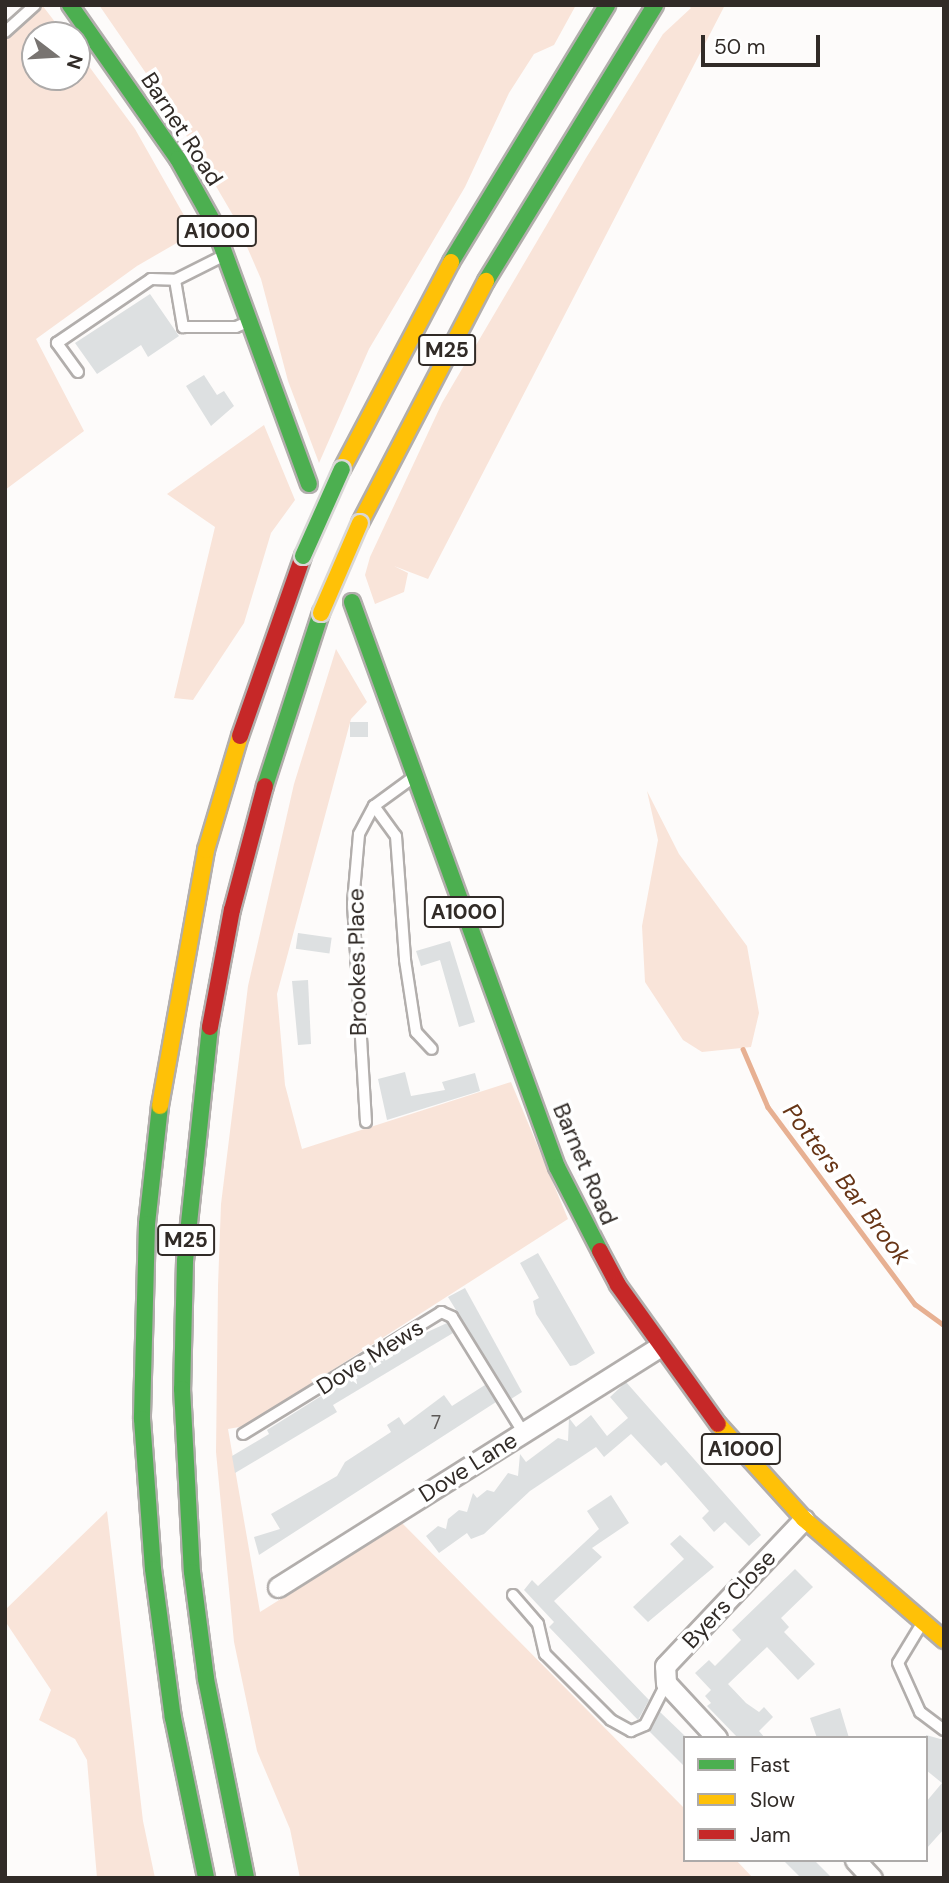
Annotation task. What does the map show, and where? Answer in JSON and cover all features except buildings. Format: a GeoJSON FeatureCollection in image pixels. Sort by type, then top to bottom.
{"type":"FeatureCollection","features":[{"type":"Feature","properties":{"kind":"main road","name":"Barnet Road"},"geometry":{"type":"LineString","coordinates":[[70,5],[178,159],[227,254],[309,484]]}},
{"type":"Feature","properties":{"kind":"main road","name":"M25"},"geometry":{"type":"LineString","coordinates":[[205,1878],[173,1718],[153,1569],[142,1419],[147,1224],[166,1051],[206,850],[262,662],[303,556],[342,469],[440,281],[607,5]]}},
{"type":"Feature","properties":{"kind":"main road","name":"M25"},"geometry":{"type":"LineString","coordinates":[[246,1878],[206,1679],[192,1572],[182,1389],[185,1261],[203,1066],[229,923],[275,747],[321,613],[360,523],[476,297],[655,5]]}},
{"type":"Feature","properties":{"kind":"main road","name":"Barnet Road"},"geometry":{"type":"LineString","coordinates":[[352,602],[558,1167],[612,1274],[659,1347],[708,1413],[804,1519],[921,1625],[944,1640]]}},
{"type":"Feature","properties":{"kind":"street","name":"Dove Lane"},"geometry":{"type":"LineString","coordinates":[[278,1587],[659,1347]]}},
{"type":"Feature","properties":{"kind":"street","name":"Byers Close"},"geometry":{"type":"LineString","coordinates":[[666,1684],[665,1666],[804,1519]]}},
{"type":"Feature","properties":{"kind":"street"},"geometry":{"type":"LineString","coordinates":[[666,1684],[715,1736]]}},
{"type":"Feature","properties":{"kind":"street"},"geometry":{"type":"LineString","coordinates":[[857,1862],[872,1878]]}},
{"type":"Feature","properties":{"kind":"lane"},"geometry":{"type":"LineString","coordinates":[[5,32],[34,5]]}},
{"type":"Feature","properties":{"kind":"lane"},"geometry":{"type":"LineString","coordinates":[[78,372],[57,343],[152,279],[175,280],[227,254]]}},
{"type":"Feature","properties":{"kind":"lane"},"geometry":{"type":"LineString","coordinates":[[175,280],[183,327],[236,327],[251,320]]}},
{"type":"Feature","properties":{"kind":"lane","name":"Brookes Place"},"geometry":{"type":"LineString","coordinates":[[366,1122],[353,903],[359,834],[374,806],[391,789],[415,777]]}},
{"type":"Feature","properties":{"kind":"lane","name":"Brookes Place"},"geometry":{"type":"LineString","coordinates":[[374,806],[396,836],[405,960],[416,1032],[432,1049]]}},
{"type":"Feature","properties":{"kind":"lane","name":"Dove Mews"},"geometry":{"type":"LineString","coordinates":[[243,1434],[441,1312],[452,1317],[523,1432]]}},
{"type":"Feature","properties":{"kind":"lane"},"geometry":{"type":"LineString","coordinates":[[513,1595],[538,1624],[545,1654],[611,1720],[631,1731],[645,1726],[666,1684]]}},
{"type":"Feature","properties":{"kind":"lane"},"geometry":{"type":"LineString","coordinates":[[921,1625],[898,1658],[901,1678],[929,1724],[944,1730]]}},
{"type":"Feature","properties":{"kind":"shaded area"},"geometry":{"type":"Polygon","coordinates":[[[42,5],[54,21],[23,21],[42,5]]]}},
{"type":"Feature","properties":{"kind":"shaded area"},"geometry":{"type":"Polygon","coordinates":[[[99,5],[576,5],[554,45],[534,54],[509,93],[465,187],[369,349],[319,463],[288,381],[261,279],[234,217],[172,111],[99,5]]]}},
{"type":"Feature","properties":{"kind":"shaded area"},"geometry":{"type":"Polygon","coordinates":[[[687,5],[725,5],[428,579],[394,566],[408,573],[404,592],[375,604],[365,575],[370,557],[442,403],[586,158],[663,34],[691,8],[687,5]]]}},
{"type":"Feature","properties":{"kind":"shaded area"},"geometry":{"type":"Polygon","coordinates":[[[21,23],[21,91],[91,91],[91,69],[135,129],[194,233],[137,266],[36,339],[84,431],[5,490],[5,36],[21,23]]]}},
{"type":"Feature","properties":{"kind":"shaded area"},"geometry":{"type":"Polygon","coordinates":[[[264,425],[295,500],[271,533],[244,623],[193,700],[174,698],[215,527],[167,494],[264,425]]]}},
{"type":"Feature","properties":{"kind":"shaded area"},"geometry":{"type":"Polygon","coordinates":[[[336,649],[367,702],[351,719],[277,994],[285,1085],[302,1149],[511,1082],[568,1219],[245,1426],[228,1429],[260,1612],[402,1523],[683,1807],[683,1862],[738,1862],[753,1878],[300,1878],[290,1829],[257,1751],[234,1642],[216,1452],[221,1204],[248,986],[294,784],[336,649]]]}},
{"type":"Feature","properties":{"kind":"shaded area"},"geometry":{"type":"Polygon","coordinates":[[[647,791],[679,854],[747,946],[759,1013],[751,1047],[702,1052],[683,1040],[645,982],[642,926],[658,840],[647,791]]]}},
{"type":"Feature","properties":{"kind":"shaded area"},"geometry":{"type":"Polygon","coordinates":[[[107,1511],[143,1821],[155,1878],[97,1878],[87,1760],[75,1739],[39,1720],[51,1690],[5,1621],[5,1610],[107,1511]]]}},
{"type":"Feature","properties":{"kind":"waterway","name":"Potters Bar Brook"},"geometry":{"type":"LineString","coordinates":[[743,1049],[768,1107],[915,1304],[944,1325]]}},
{"type":"Feature","properties":{"kind":"traffic: fast"},"geometry":{"type":"LineString","coordinates":[[70,5],[178,159],[213,222],[309,484]]}},
{"type":"Feature","properties":{"kind":"traffic: fast"},"geometry":{"type":"LineString","coordinates":[[451,262],[607,5]]}},
{"type":"Feature","properties":{"kind":"traffic: fast"},"geometry":{"type":"LineString","coordinates":[[486,281],[655,5]]}},
{"type":"Feature","properties":{"kind":"traffic: fast"},"geometry":{"type":"LineString","coordinates":[[303,556],[342,469]]}},
{"type":"Feature","properties":{"kind":"traffic: fast"},"geometry":{"type":"LineString","coordinates":[[352,602],[557,1167],[600,1251]]}},
{"type":"Feature","properties":{"kind":"traffic: fast"},"geometry":{"type":"LineString","coordinates":[[265,786],[321,613]]}},
{"type":"Feature","properties":{"kind":"traffic: fast"},"geometry":{"type":"LineString","coordinates":[[210,1027],[185,1261],[182,1389],[192,1572],[206,1679],[246,1878]]}},
{"type":"Feature","properties":{"kind":"traffic: fast"},"geometry":{"type":"LineString","coordinates":[[160,1106],[147,1224],[142,1419],[153,1569],[173,1718],[206,1878]]}},
{"type":"Feature","properties":{"kind":"traffic: slow"},"geometry":{"type":"LineString","coordinates":[[342,469],[451,262]]}},
{"type":"Feature","properties":{"kind":"traffic: slow"},"geometry":{"type":"LineString","coordinates":[[360,523],[486,281]]}},
{"type":"Feature","properties":{"kind":"traffic: slow"},"geometry":{"type":"LineString","coordinates":[[321,613],[360,523]]}},
{"type":"Feature","properties":{"kind":"traffic: slow"},"geometry":{"type":"LineString","coordinates":[[160,1106],[206,850],[240,736]]}},
{"type":"Feature","properties":{"kind":"traffic: slow"},"geometry":{"type":"LineString","coordinates":[[718,1424],[804,1519],[944,1640]]}},
{"type":"Feature","properties":{"kind":"traffic: jam"},"geometry":{"type":"LineString","coordinates":[[240,736],[303,556]]}},
{"type":"Feature","properties":{"kind":"traffic: jam"},"geometry":{"type":"LineString","coordinates":[[210,1027],[232,910],[265,786]]}},
{"type":"Feature","properties":{"kind":"traffic: jam"},"geometry":{"type":"LineString","coordinates":[[600,1251],[618,1285],[718,1424]]}}]}
